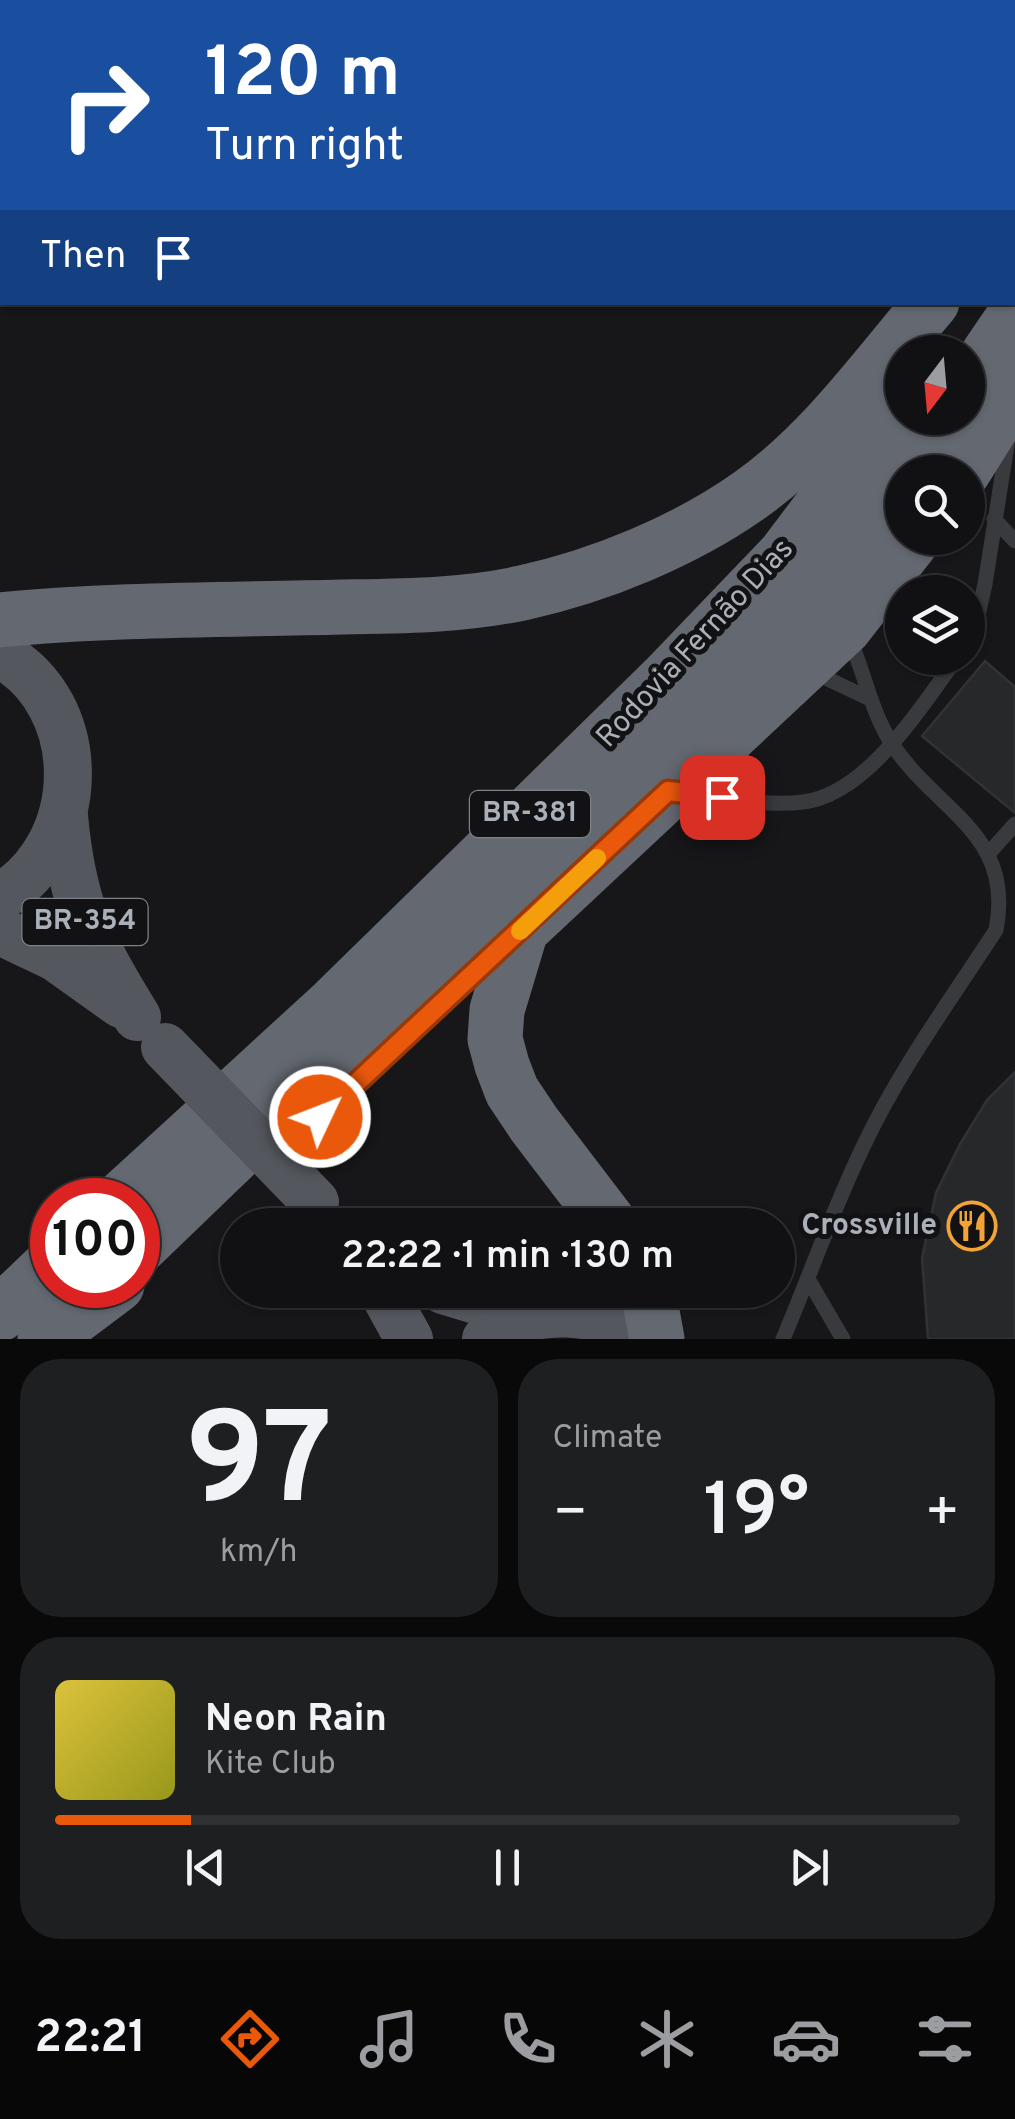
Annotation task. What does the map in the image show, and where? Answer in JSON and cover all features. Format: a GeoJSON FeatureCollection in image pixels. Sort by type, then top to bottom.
{"type":"FeatureCollection","features":[{"type":"Feature","properties":{"kind":"highway"},"geometry":{"type":"LineString","coordinates":[[0,620],[425,605],[522,593],[586,575],[678,536],[751,494],[822,430],[929,305]]}},
{"type":"Feature","properties":{"kind":"highway"},"geometry":{"type":"LineString","coordinates":[[952,335],[972,305]]}},
{"type":"Feature","properties":{"kind":"highway"},"geometry":{"type":"LineString","coordinates":[[985,359],[1015,315]]}},
{"type":"Feature","properties":{"kind":"highway"},"geometry":{"type":"LineString","coordinates":[[975,455],[1015,390]]}},
{"type":"Feature","properties":{"kind":"highway","name":"Rodovia Fernão Dias"},"geometry":{"type":"LineString","coordinates":[[144,1178],[334,1004],[666,679],[784,556],[885,422]]}},
{"type":"Feature","properties":{"kind":"highway","name":"Rodovia Fernão Dias"},"geometry":{"type":"LineString","coordinates":[[160,1227],[687,719],[797,605],[885,499]]}},
{"type":"Feature","properties":{"kind":"highway"},"geometry":{"type":"LineString","coordinates":[[160,1252],[234,1197],[804,667],[844,628],[901,555]]}},
{"type":"Feature","properties":{"kind":"highway"},"geometry":{"type":"LineString","coordinates":[[521,930],[497,1010],[496,1038],[502,1064],[512,1091],[598,1208]]}},
{"type":"Feature","properties":{"kind":"highway"},"geometry":{"type":"LineString","coordinates":[[0,1314],[30,1285]]}},
{"type":"Feature","properties":{"kind":"highway"},"geometry":{"type":"LineString","coordinates":[[44,1339],[76,1308]]}},
{"type":"Feature","properties":{"kind":"highway"},"geometry":{"type":"LineString","coordinates":[[44,1339],[86,1308]]}},
{"type":"Feature","properties":{"kind":"highway"},"geometry":{"type":"LineString","coordinates":[[651,1308],[656,1339]]}},
{"type":"Feature","properties":{"kind":"main road","name":"BR-354"},"geometry":{"type":"LineString","coordinates":[[0,654],[39,687],[61,726],[70,771],[64,816],[68,859],[86,926],[101,959],[151,1032]]}},
{"type":"Feature","properties":{"kind":"main road","name":"BR-354"},"geometry":{"type":"LineString","coordinates":[[0,897],[16,888],[46,855],[64,816]]}},
{"type":"Feature","properties":{"kind":"main road","name":"BR-354"},"geometry":{"type":"LineString","coordinates":[[0,932],[20,939],[84,976],[151,1032],[320,1208]]}},
{"type":"Feature","properties":{"kind":"main road"},"geometry":{"type":"LineString","coordinates":[[392,1308],[409,1339]]}},
{"type":"Feature","properties":{"kind":"main road"},"geometry":{"type":"LineString","coordinates":[[502,1308],[532,1317]]}},
{"type":"Feature","properties":{"kind":"main road"},"geometry":{"type":"LineString","coordinates":[[486,1339],[532,1317],[565,1312],[598,1316],[648,1339]]}},
{"type":"Feature","properties":{"kind":"lane"},"geometry":{"type":"LineString","coordinates":[[984,575],[1015,402]]}},
{"type":"Feature","properties":{"kind":"lane"},"geometry":{"type":"LineString","coordinates":[[994,519],[1015,541]]}},
{"type":"Feature","properties":{"kind":"lane"},"geometry":{"type":"LineString","coordinates":[[784,1339],[832,1213],[880,1114],[996,930],[1001,910],[998,875],[990,852],[892,744],[868,698],[844,628]]}},
{"type":"Feature","properties":{"kind":"lane"},"geometry":{"type":"LineString","coordinates":[[804,667],[868,698]]}},
{"type":"Feature","properties":{"kind":"lane"},"geometry":{"type":"LineString","coordinates":[[668,791],[802,802],[838,790],[892,744],[944,675]]}},
{"type":"Feature","properties":{"kind":"lane"},"geometry":{"type":"LineString","coordinates":[[990,852],[1015,824]]}},
{"type":"Feature","properties":{"kind":"lane"},"geometry":{"type":"LineString","coordinates":[[996,930],[1015,932]]}},
{"type":"Feature","properties":{"kind":"lane"},"geometry":{"type":"LineString","coordinates":[[808,1279],[843,1339]]}},
{"type":"Feature","properties":{"kind":"building"},"geometry":{"type":"Polygon","coordinates":[[[985,661],[1015,687],[1015,813],[922,736],[973,675],[985,675],[985,661]]]}},
{"type":"Feature","properties":{"kind":"building","name":"Crossville"},"geometry":{"type":"Polygon","coordinates":[[[1015,1072],[1015,1339],[928,1339],[922,1258],[936,1193],[987,1100],[1015,1072]]]}},
{"type":"Feature","properties":{"kind":"slow traffic"},"geometry":{"type":"LineString","coordinates":[[520,931],[597,858]]}},
{"type":"Feature","properties":{"kind":"place","name":"Crossville"},"geometry":{"type":"Point","coordinates":[972,1226]}},
{"type":"Feature","properties":{"kind":"route"},"geometry":{"type":"LineString","coordinates":[[320,1117],[668,791],[722,797]]}}]}
